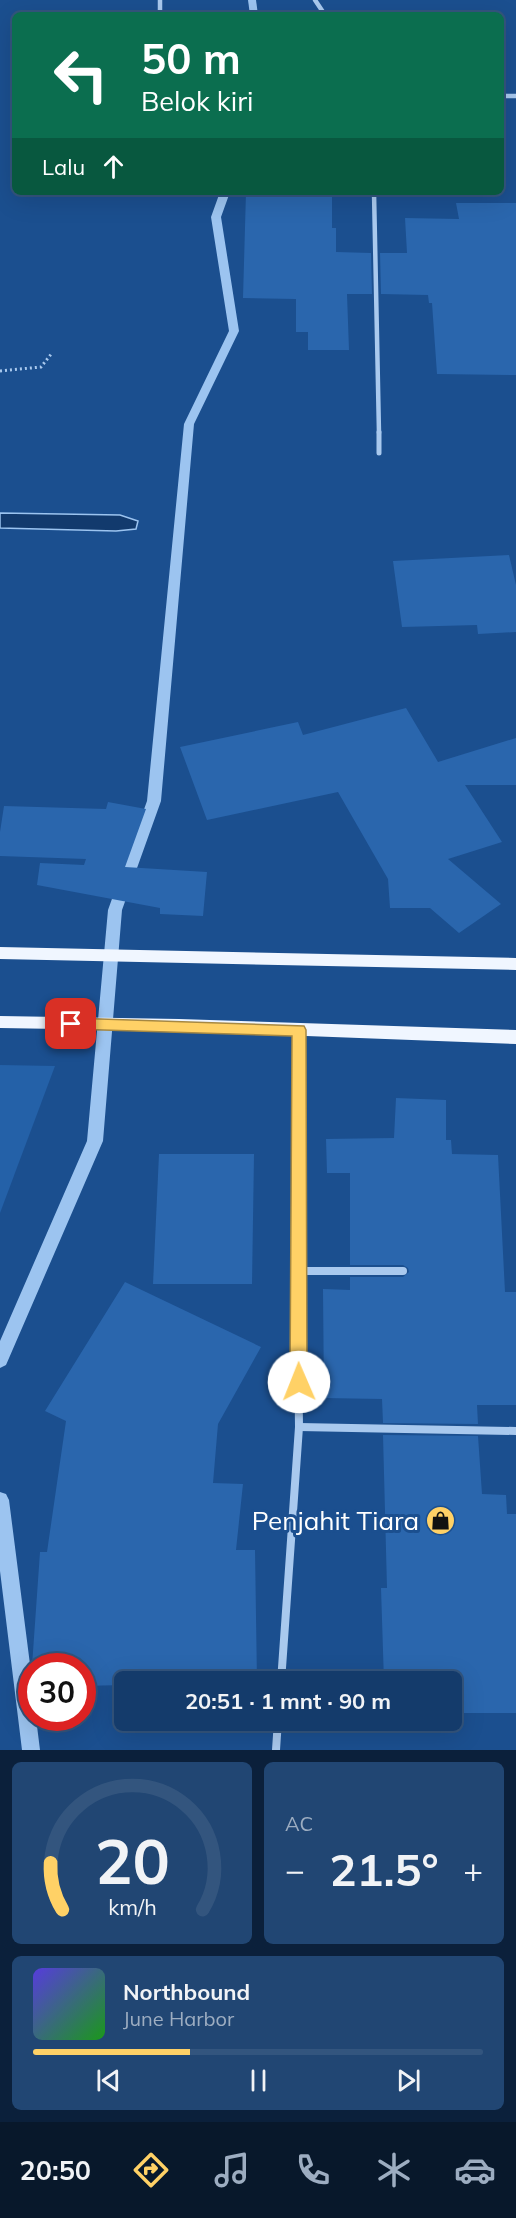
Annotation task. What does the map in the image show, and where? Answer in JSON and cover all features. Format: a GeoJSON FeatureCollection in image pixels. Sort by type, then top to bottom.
{"type":"FeatureCollection","features":[{"type":"Feature","properties":{"kind":"main road"},"geometry":{"type":"LineString","coordinates":[[0,953],[516,964]]}},
{"type":"Feature","properties":{"kind":"main road"},"geometry":{"type":"LineString","coordinates":[[0,1022],[179,1025],[516,1037]]}},
{"type":"Feature","properties":{"kind":"street"},"geometry":{"type":"LineString","coordinates":[[374,195],[379,453]]}},
{"type":"Feature","properties":{"kind":"street"},"geometry":{"type":"LineString","coordinates":[[282,1671],[299,1427],[297,1270],[299,1030]]}},
{"type":"Feature","properties":{"kind":"street"},"geometry":{"type":"LineString","coordinates":[[297,1270],[403,1271]]}},
{"type":"Feature","properties":{"kind":"street"},"geometry":{"type":"LineString","coordinates":[[299,1427],[516,1431]]}},
{"type":"Feature","properties":{"kind":"street"},"geometry":{"type":"LineString","coordinates":[[276,1750],[277,1731]]}},
{"type":"Feature","properties":{"kind":"path"},"geometry":{"type":"LineString","coordinates":[[0,371],[41,367],[52,353]]}},
{"type":"Feature","properties":{"kind":"shaded area"},"geometry":{"type":"Polygon","coordinates":[[[0,513],[120,515],[138,521],[136,529],[116,531],[0,528],[0,513]]]}},
{"type":"Feature","properties":{"kind":"shaded area"},"geometry":{"type":"Polygon","coordinates":[[[0,1065],[55,1066],[0,1213],[0,1065]]]}},
{"type":"Feature","properties":{"kind":"building"},"geometry":{"type":"Polygon","coordinates":[[[246,195],[332,195],[332,228],[336,228],[336,252],[371,253],[372,294],[347,294],[349,350],[308,350],[308,332],[296,332],[296,299],[243,298],[246,195]]]}},
{"type":"Feature","properties":{"kind":"building"},"geometry":{"type":"Polygon","coordinates":[[[456,203],[516,203],[516,375],[437,374],[432,303],[429,303],[428,295],[381,294],[380,253],[407,253],[405,218],[459,219],[456,203]]]}},
{"type":"Feature","properties":{"kind":"building"},"geometry":{"type":"Polygon","coordinates":[[[509,555],[516,585],[516,632],[478,634],[477,625],[402,627],[393,561],[509,555]]]}},
{"type":"Feature","properties":{"kind":"building"},"geometry":{"type":"Polygon","coordinates":[[[406,708],[438,762],[516,738],[516,785],[465,785],[502,842],[448,859],[501,904],[459,933],[430,908],[390,908],[388,879],[338,792],[207,820],[180,747],[298,722],[303,735],[406,708]]]}},
{"type":"Feature","properties":{"kind":"building"},"geometry":{"type":"Polygon","coordinates":[[[108,802],[146,809],[125,867],[207,872],[203,916],[160,914],[160,908],[37,885],[40,863],[84,865],[86,859],[0,856],[0,832],[4,806],[106,809],[108,802]]]}},
{"type":"Feature","properties":{"kind":"building"},"geometry":{"type":"Polygon","coordinates":[[[396,1098],[446,1100],[446,1140],[451,1140],[452,1154],[498,1155],[505,1292],[516,1292],[516,1405],[477,1405],[478,1424],[383,1423],[382,1399],[324,1398],[323,1289],[350,1290],[350,1277],[403,1277],[409,1272],[408,1268],[403,1265],[350,1265],[350,1173],[327,1173],[326,1139],[394,1138],[396,1098]]]}},
{"type":"Feature","properties":{"kind":"building"},"geometry":{"type":"Polygon","coordinates":[[[159,1154],[254,1154],[252,1284],[153,1284],[159,1154]]]}},
{"type":"Feature","properties":{"kind":"building"},"geometry":{"type":"Polygon","coordinates":[[[125,1282],[261,1347],[218,1424],[213,1483],[243,1484],[236,1550],[255,1550],[257,1671],[114,1671],[114,1685],[96,1686],[96,1653],[33,1653],[40,1552],[47,1552],[66,1421],[45,1411],[125,1282]]]}},
{"type":"Feature","properties":{"kind":"building"},"geometry":{"type":"Polygon","coordinates":[[[383,1435],[478,1436],[482,1494],[506,1495],[507,1514],[516,1514],[516,1713],[462,1713],[462,1671],[384,1671],[381,1588],[387,1588],[383,1435]]]}},
{"type":"Feature","properties":{"kind":"waterway"},"geometry":{"type":"LineString","coordinates":[[252,0],[254,12]]}},
{"type":"Feature","properties":{"kind":"waterway"},"geometry":{"type":"LineString","coordinates":[[0,1360],[95,1141],[115,910],[154,801],[189,424],[234,331],[216,217],[224,195]]}},
{"type":"Feature","properties":{"kind":"waterway"},"geometry":{"type":"LineString","coordinates":[[0,1500],[31,1750]]}},
{"type":"Feature","properties":{"kind":"place","name":"Penjahit Tiara"},"geometry":{"type":"Point","coordinates":[440,1521]}},
{"type":"Feature","properties":{"kind":"route"},"geometry":{"type":"LineString","coordinates":[[71,1024],[179,1025],[299,1030],[297,1270],[299,1382]]}}]}
